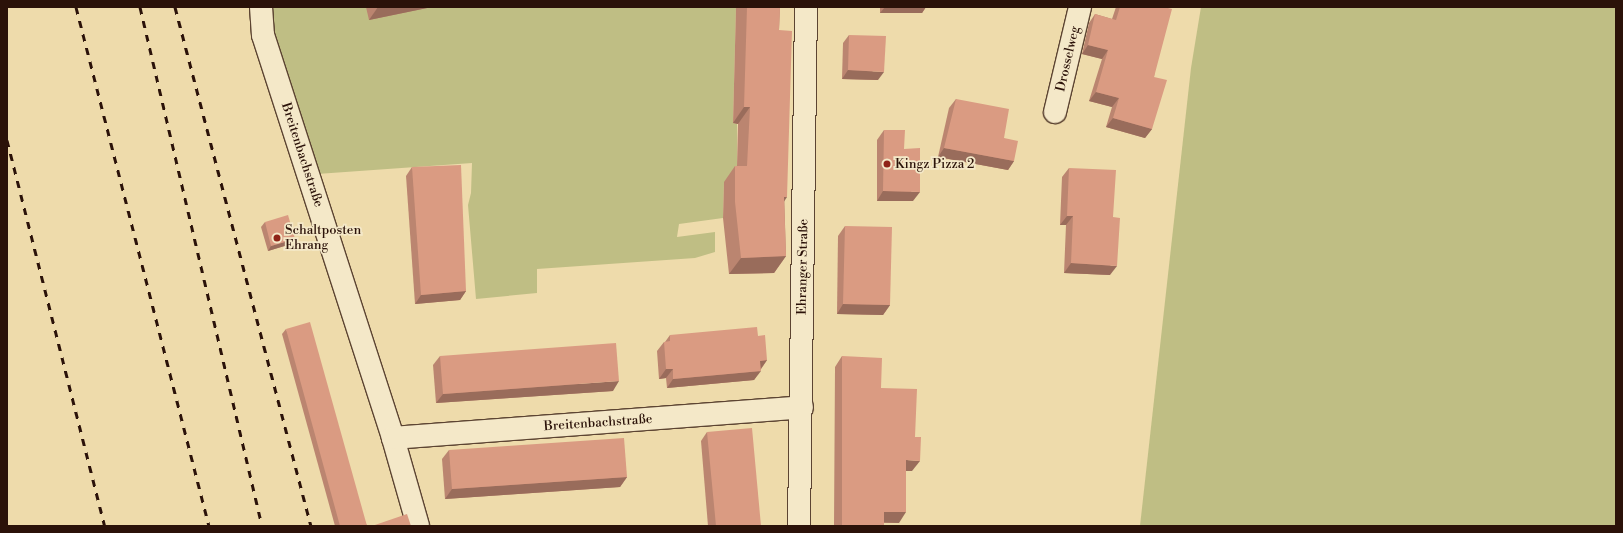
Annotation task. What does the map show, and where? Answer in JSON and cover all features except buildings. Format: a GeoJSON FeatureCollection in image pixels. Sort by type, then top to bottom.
{"type":"FeatureCollection","features":[{"type":"Feature","properties":{"kind":"street","name":"Breitenbachstraße"},"geometry":{"type":"LineString","coordinates":[[261,7],[263,35],[393,438],[418,526]]}},
{"type":"Feature","properties":{"kind":"street","name":"Ehranger Straße"},"geometry":{"type":"LineString","coordinates":[[799,526],[802,407],[806,7]]}},
{"type":"Feature","properties":{"kind":"street","name":"Drosselweg"},"geometry":{"type":"LineString","coordinates":[[1055,112],[1080,7]]}},
{"type":"Feature","properties":{"kind":"street","name":"Breitenbachstraße"},"geometry":{"type":"LineString","coordinates":[[393,438],[802,407]]}},
{"type":"Feature","properties":{"kind":"shaded area"},"geometry":{"type":"Polygon","coordinates":[[[271,7],[736,7],[733,123],[737,124],[737,182],[724,182],[723,218],[679,224],[677,237],[715,232],[715,252],[695,258],[537,269],[537,293],[476,299],[468,205],[471,193],[472,163],[317,174],[269,19],[271,7]]]}},
{"type":"Feature","properties":{"kind":"shaded area"},"geometry":{"type":"Polygon","coordinates":[[[1201,7],[1616,7],[1616,526],[1140,526],[1191,68],[1201,7]]]}},
{"type":"Feature","properties":{"kind":"railway"},"geometry":{"type":"LineString","coordinates":[[76,7],[209,526]]}},
{"type":"Feature","properties":{"kind":"railway"},"geometry":{"type":"LineString","coordinates":[[140,7],[262,526]]}},
{"type":"Feature","properties":{"kind":"railway"},"geometry":{"type":"LineString","coordinates":[[175,7],[311,526]]}},
{"type":"Feature","properties":{"kind":"railway"},"geometry":{"type":"LineString","coordinates":[[7,140],[105,526]]}},
{"type":"Feature","properties":{"kind":"place","name":"Kingz Pizza 2"},"geometry":{"type":"Point","coordinates":[887,164]}},
{"type":"Feature","properties":{"kind":"place","name":"Schaltposten Ehrang"},"geometry":{"type":"Point","coordinates":[277,238]}}]}
